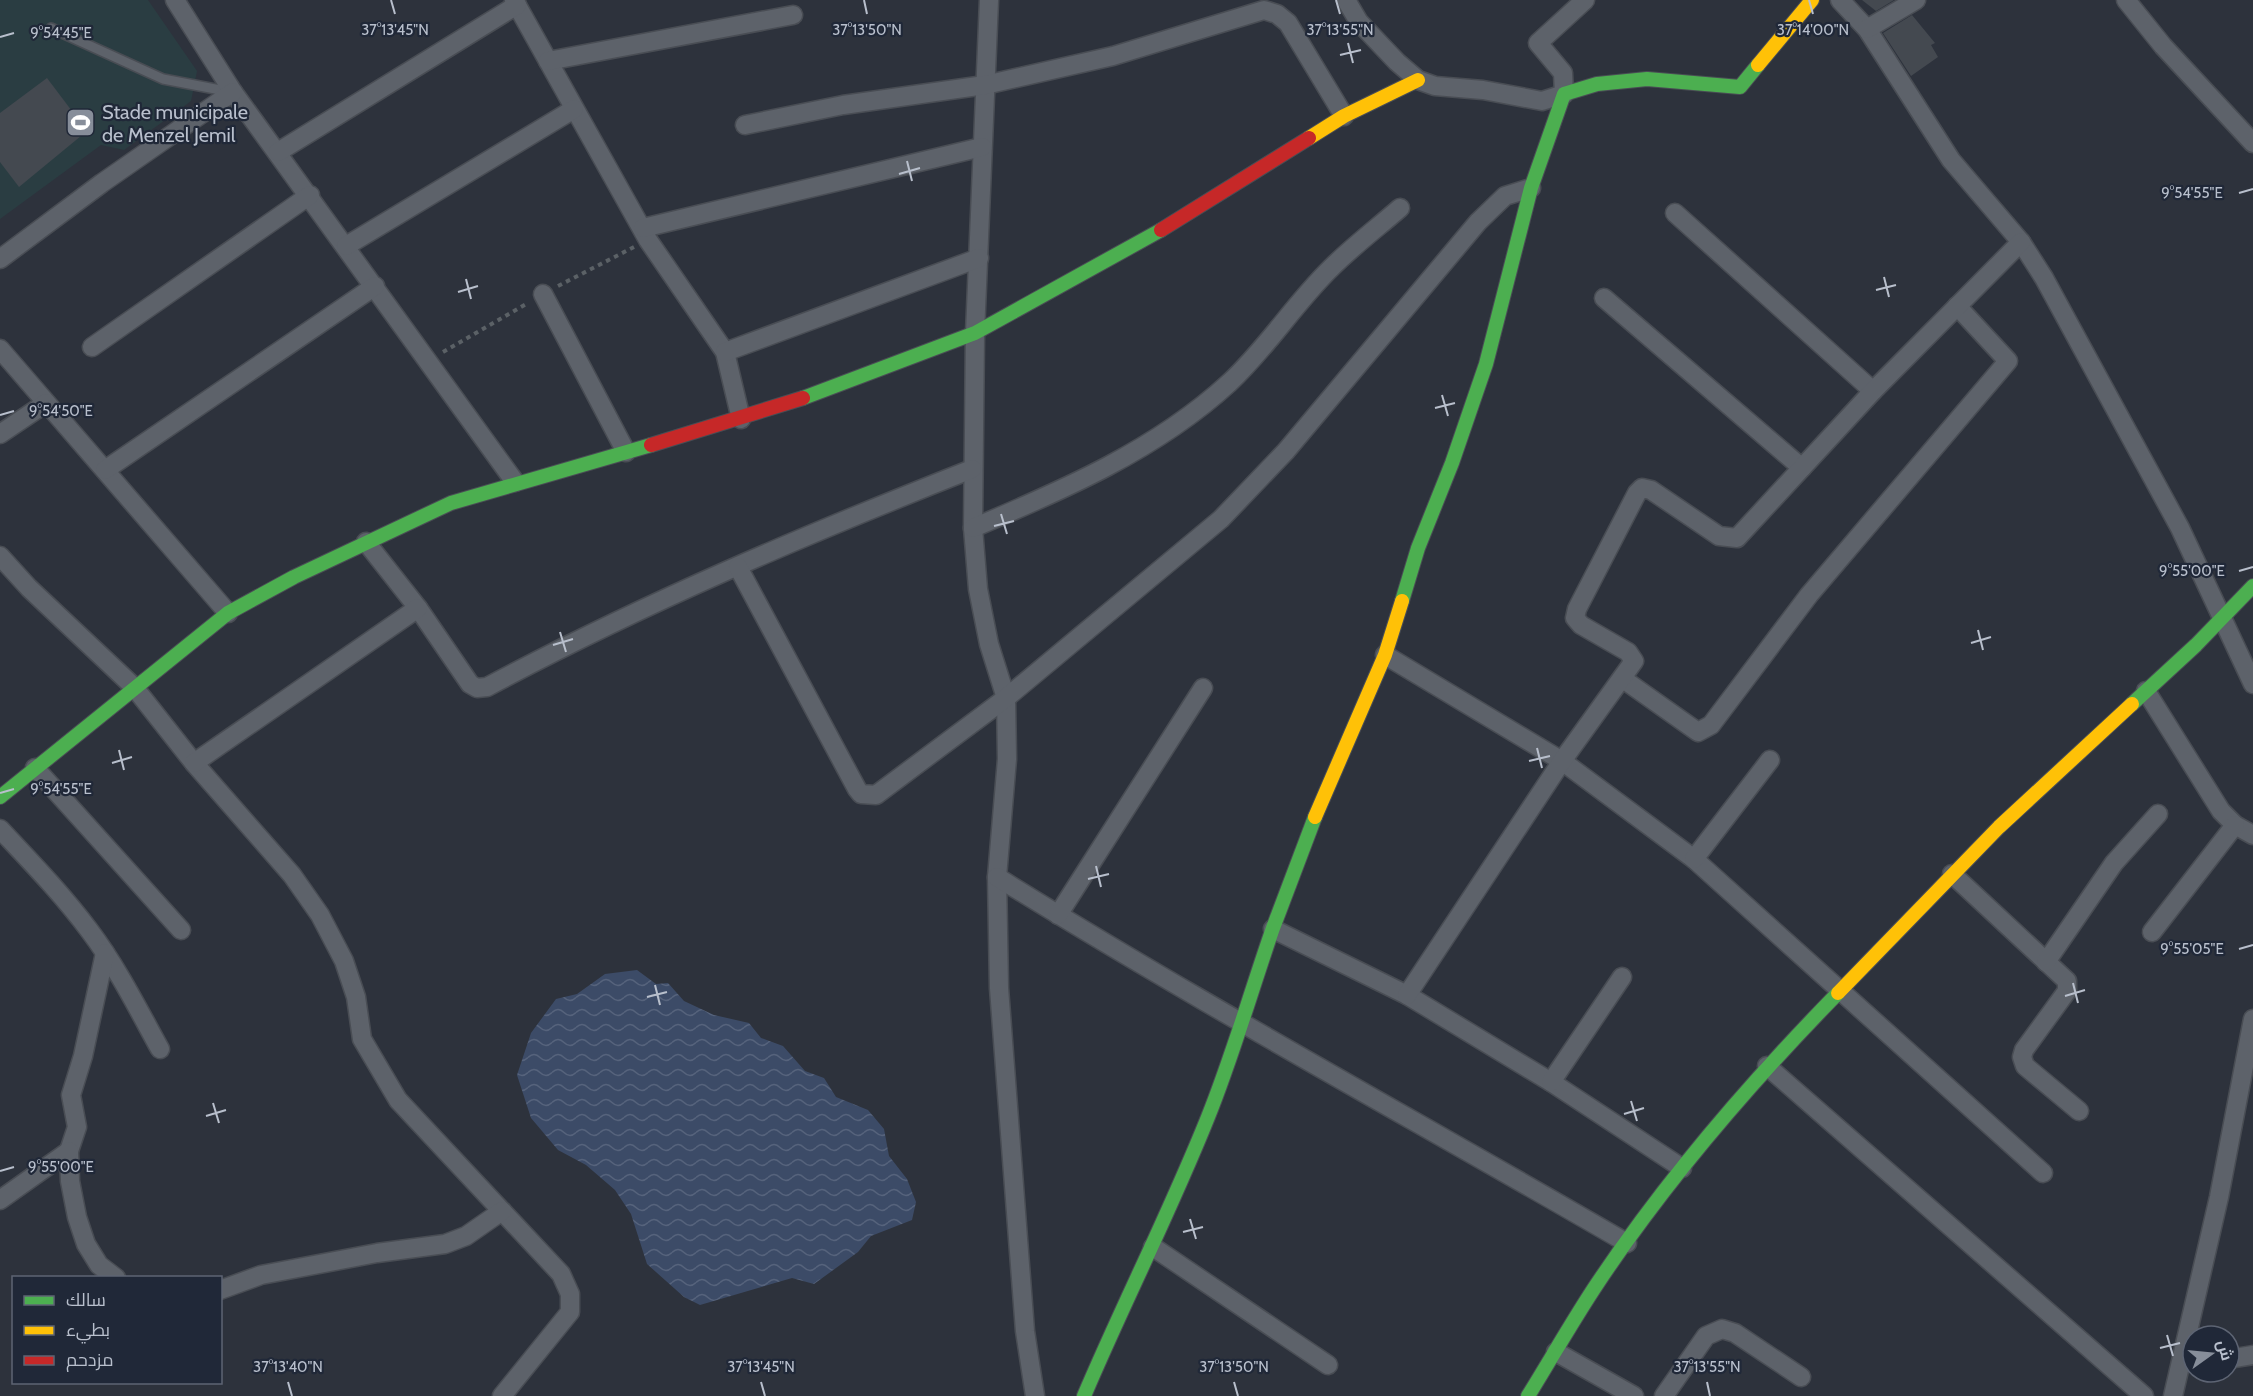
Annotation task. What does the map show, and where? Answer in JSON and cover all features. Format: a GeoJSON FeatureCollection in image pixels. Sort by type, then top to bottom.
{"type":"FeatureCollection","features":[{"type":"Feature","properties":{"kind":"street"},"geometry":{"type":"LineString","coordinates":[[989,0],[975,333],[973,528],[978,589],[989,644],[1006,698],[1006,759],[997,877],[1000,1000],[1025,1332],[1035,1396]]}},
{"type":"Feature","properties":{"kind":"street"},"geometry":{"type":"LineString","coordinates":[[1346,0],[1359,22],[1397,62],[1418,80],[1436,86],[1483,90],[1542,101],[1588,85],[1611,80],[1669,80],[1729,88],[1740,87],[1812,0]]}},
{"type":"Feature","properties":{"kind":"street"},"geometry":{"type":"LineString","coordinates":[[1084,1396],[1126,1297],[1153,1247],[1208,1117],[1243,1024],[1273,929],[1316,816],[1385,655],[1418,548],[1452,462],[1486,364],[1532,188],[1564,94],[1563,73],[1538,42],[1585,0]]}},
{"type":"Feature","properties":{"kind":"street"},"geometry":{"type":"LineString","coordinates":[[1840,0],[1867,28],[1951,160],[2021,242],[2065,313],[2180,528],[2253,684]]}},
{"type":"Feature","properties":{"kind":"street"},"geometry":{"type":"LineString","coordinates":[[1867,28],[1916,0]]}},
{"type":"Feature","properties":{"kind":"street"},"geometry":{"type":"LineString","coordinates":[[2126,0],[2163,46],[2253,143]]}},
{"type":"Feature","properties":{"kind":"street"},"geometry":{"type":"LineString","coordinates":[[183,3],[233,92],[310,195],[515,482]]}},
{"type":"Feature","properties":{"kind":"street"},"geometry":{"type":"LineString","coordinates":[[278,152],[516,3],[648,240],[724,352],[741,419]]}},
{"type":"Feature","properties":{"kind":"street"},"geometry":{"type":"LineString","coordinates":[[745,124],[843,105],[985,85],[1113,56],[1264,10],[1277,14],[1288,23],[1344,116]]}},
{"type":"Feature","properties":{"kind":"street"},"geometry":{"type":"LineString","coordinates":[[548,61],[793,15]]}},
{"type":"Feature","properties":{"kind":"street"},"geometry":{"type":"LineString","coordinates":[[0,797],[228,613],[366,542],[451,502],[773,409],[975,333],[1147,238],[1344,116],[1418,80]]}},
{"type":"Feature","properties":{"kind":"street"},"geometry":{"type":"LineString","coordinates":[[0,259],[102,183],[233,92]]}},
{"type":"Feature","properties":{"kind":"street"},"geometry":{"type":"LineString","coordinates":[[346,246],[574,109]]}},
{"type":"Feature","properties":{"kind":"street"},"geometry":{"type":"LineString","coordinates":[[643,228],[982,147]]}},
{"type":"Feature","properties":{"kind":"street"},"geometry":{"type":"LineString","coordinates":[[738,567],[861,794],[876,795],[1006,698],[1221,519],[1286,451],[1478,222],[1505,196],[1532,188]]}},
{"type":"Feature","properties":{"kind":"street"},"geometry":{"type":"LineString","coordinates":[[92,347],[310,195]]}},
{"type":"Feature","properties":{"kind":"street"},"geometry":{"type":"LineString","coordinates":[[973,528],[1051,494],[1133,453],[1182,423],[1251,360],[1331,268],[1400,208]]}},
{"type":"Feature","properties":{"kind":"street"},"geometry":{"type":"LineString","coordinates":[[1675,213],[1873,391]]}},
{"type":"Feature","properties":{"kind":"street"},"geometry":{"type":"LineString","coordinates":[[1407,995],[1562,761],[1634,661],[1633,656],[1576,622],[1576,614],[1637,493],[1642,488],[1651,490],[1719,536],[1737,537],[1873,391],[2021,242]]}},
{"type":"Feature","properties":{"kind":"street"},"geometry":{"type":"LineString","coordinates":[[724,352],[979,258]]}},
{"type":"Feature","properties":{"kind":"street"},"geometry":{"type":"LineString","coordinates":[[105,470],[375,286]]}},
{"type":"Feature","properties":{"kind":"street"},"geometry":{"type":"LineString","coordinates":[[543,294],[626,452]]}},
{"type":"Feature","properties":{"kind":"street"},"geometry":{"type":"LineString","coordinates":[[1604,297],[1802,468]]}},
{"type":"Feature","properties":{"kind":"street"},"geometry":{"type":"LineString","coordinates":[[1623,679],[1698,732],[1711,725],[1809,595],[2008,361],[1957,306]]}},
{"type":"Feature","properties":{"kind":"street"},"geometry":{"type":"LineString","coordinates":[[0,349],[228,613]]}},
{"type":"Feature","properties":{"kind":"street"},"geometry":{"type":"LineString","coordinates":[[0,434],[46,403]]}},
{"type":"Feature","properties":{"kind":"street"},"geometry":{"type":"LineString","coordinates":[[366,542],[418,608],[470,684],[477,688],[487,687],[576,640],[821,529],[972,469]]}},
{"type":"Feature","properties":{"kind":"street"},"geometry":{"type":"LineString","coordinates":[[0,556],[29,588],[134,687],[194,763],[292,875],[320,915],[344,961],[356,997],[362,1039],[398,1100],[561,1274],[570,1294],[570,1312],[502,1396]]}},
{"type":"Feature","properties":{"kind":"street"},"geometry":{"type":"LineString","coordinates":[[1528,1396],[1598,1283],[1682,1168],[1767,1066],[1952,874],[2146,691],[2253,586]]}},
{"type":"Feature","properties":{"kind":"street"},"geometry":{"type":"LineString","coordinates":[[194,763],[418,608]]}},
{"type":"Feature","properties":{"kind":"street"},"geometry":{"type":"LineString","coordinates":[[1385,655],[1562,761],[1694,859],[2043,1173]]}},
{"type":"Feature","properties":{"kind":"street"},"geometry":{"type":"LineString","coordinates":[[1058,915],[1203,688]]}},
{"type":"Feature","properties":{"kind":"street"},"geometry":{"type":"LineString","coordinates":[[2146,691],[2221,811],[2235,825],[2253,835]]}},
{"type":"Feature","properties":{"kind":"street"},"geometry":{"type":"LineString","coordinates":[[1694,859],[1770,760]]}},
{"type":"Feature","properties":{"kind":"street"},"geometry":{"type":"LineString","coordinates":[[35,768],[181,930]]}},
{"type":"Feature","properties":{"kind":"street"},"geometry":{"type":"LineString","coordinates":[[2046,962],[2114,863],[2158,814]]}},
{"type":"Feature","properties":{"kind":"street"},"geometry":{"type":"LineString","coordinates":[[2152,932],[2235,825]]}},
{"type":"Feature","properties":{"kind":"street"},"geometry":{"type":"LineString","coordinates":[[0,829],[56,889],[105,953],[160,1049]]}},
{"type":"Feature","properties":{"kind":"street"},"geometry":{"type":"LineString","coordinates":[[1952,874],[2067,981],[2067,992],[2024,1050],[2022,1057],[2025,1066],[2079,1112]]}},
{"type":"Feature","properties":{"kind":"street"},"geometry":{"type":"LineString","coordinates":[[997,877],[1243,1024],[1627,1243]]}},
{"type":"Feature","properties":{"kind":"street"},"geometry":{"type":"LineString","coordinates":[[1273,929],[1407,995],[1551,1082],[1682,1168]]}},
{"type":"Feature","properties":{"kind":"street"},"geometry":{"type":"LineString","coordinates":[[105,953],[83,1056],[71,1095],[77,1127],[69,1151],[70,1181],[77,1217],[86,1244],[99,1265],[113,1276]]}},
{"type":"Feature","properties":{"kind":"street"},"geometry":{"type":"LineString","coordinates":[[1551,1082],[1622,977]]}},
{"type":"Feature","properties":{"kind":"street"},"geometry":{"type":"LineString","coordinates":[[2195,1324],[2253,1019]]}},
{"type":"Feature","properties":{"kind":"street"},"geometry":{"type":"LineString","coordinates":[[1767,1066],[2144,1396]]}},
{"type":"Feature","properties":{"kind":"street"},"geometry":{"type":"LineString","coordinates":[[0,1200],[69,1151]]}},
{"type":"Feature","properties":{"kind":"street"},"geometry":{"type":"LineString","coordinates":[[222,1289],[261,1275],[377,1253],[445,1244],[465,1236],[502,1211]]}},
{"type":"Feature","properties":{"kind":"street"},"geometry":{"type":"LineString","coordinates":[[1153,1247],[1328,1365]]}},
{"type":"Feature","properties":{"kind":"street"},"geometry":{"type":"LineString","coordinates":[[1664,1396],[1706,1336],[1722,1329],[1735,1333],[1801,1377]]}},
{"type":"Feature","properties":{"kind":"street"},"geometry":{"type":"LineString","coordinates":[[1556,1352],[1634,1396]]}},
{"type":"Feature","properties":{"kind":"street"},"geometry":{"type":"LineString","coordinates":[[2173,1396],[2181,1378]]}},
{"type":"Feature","properties":{"kind":"lane"},"geometry":{"type":"LineString","coordinates":[[51,28],[163,79],[233,92]]}},
{"type":"Feature","properties":{"kind":"green space","name":"Stade municipale de Menzel Jemil"},"geometry":{"type":"Polygon","coordinates":[[[0,0],[148,0],[197,71],[191,101],[124,150],[101,145],[0,219],[0,0]]]}},
{"type":"Feature","properties":{"kind":"water"},"geometry":{"type":"Polygon","coordinates":[[[637,970],[656,984],[668,983],[684,1001],[714,1015],[749,1023],[761,1038],[783,1046],[805,1071],[824,1078],[836,1097],[868,1110],[884,1129],[889,1156],[907,1179],[916,1202],[912,1220],[871,1236],[858,1252],[814,1284],[792,1278],[700,1305],[684,1297],[647,1264],[631,1214],[615,1190],[586,1165],[558,1150],[531,1118],[517,1075],[531,1033],[556,999],[577,994],[605,974],[637,970]]]}},
{"type":"Feature","properties":{"kind":"building"},"geometry":{"type":"Polygon","coordinates":[[[1862,0],[1894,0],[1876,11],[1862,0]]]}},
{"type":"Feature","properties":{"kind":"building"},"geometry":{"type":"Polygon","coordinates":[[[1912,15],[1935,43],[1931,45],[1938,57],[1911,76],[1883,33],[1912,15]]]}},
{"type":"Feature","properties":{"kind":"building"},"geometry":{"type":"Polygon","coordinates":[[[47,78],[87,131],[19,187],[0,162],[0,113],[47,78]]]}},
{"type":"Feature","properties":{"kind":"traffic: fast"},"geometry":{"type":"LineString","coordinates":[[1402,601],[1418,548],[1452,463],[1486,364],[1531,188],[1564,94],[1597,84],[1647,79],[1740,87],[1758,65]]}},
{"type":"Feature","properties":{"kind":"traffic: fast"},"geometry":{"type":"LineString","coordinates":[[803,398],[975,333],[1161,230]]}},
{"type":"Feature","properties":{"kind":"traffic: fast"},"geometry":{"type":"LineString","coordinates":[[0,797],[228,613],[294,577],[451,503],[651,445]]}},
{"type":"Feature","properties":{"kind":"traffic: fast"},"geometry":{"type":"LineString","coordinates":[[2132,704],[2196,645],[2253,586]]}},
{"type":"Feature","properties":{"kind":"traffic: fast"},"geometry":{"type":"LineString","coordinates":[[1084,1396],[1208,1117],[1234,1047],[1273,928],[1315,817]]}},
{"type":"Feature","properties":{"kind":"traffic: fast"},"geometry":{"type":"LineString","coordinates":[[1528,1396],[1597,1284],[1652,1207],[1742,1097],[1838,993]]}},
{"type":"Feature","properties":{"kind":"traffic: slow"},"geometry":{"type":"LineString","coordinates":[[1758,65],[1812,0]]}},
{"type":"Feature","properties":{"kind":"traffic: slow"},"geometry":{"type":"LineString","coordinates":[[1309,138],[1344,116],[1418,80]]}},
{"type":"Feature","properties":{"kind":"traffic: slow"},"geometry":{"type":"LineString","coordinates":[[1315,817],[1385,655],[1402,601]]}},
{"type":"Feature","properties":{"kind":"traffic: slow"},"geometry":{"type":"LineString","coordinates":[[1838,993],[1999,827],[2132,704]]}},
{"type":"Feature","properties":{"kind":"traffic: jam"},"geometry":{"type":"LineString","coordinates":[[1161,230],[1309,138]]}},
{"type":"Feature","properties":{"kind":"traffic: jam"},"geometry":{"type":"LineString","coordinates":[[651,445],[803,398]]}},
{"type":"Feature","properties":{"kind":"place","name":"Stade municipale de Menzel Jemil"},"geometry":{"type":"Point","coordinates":[81,123]}}]}
